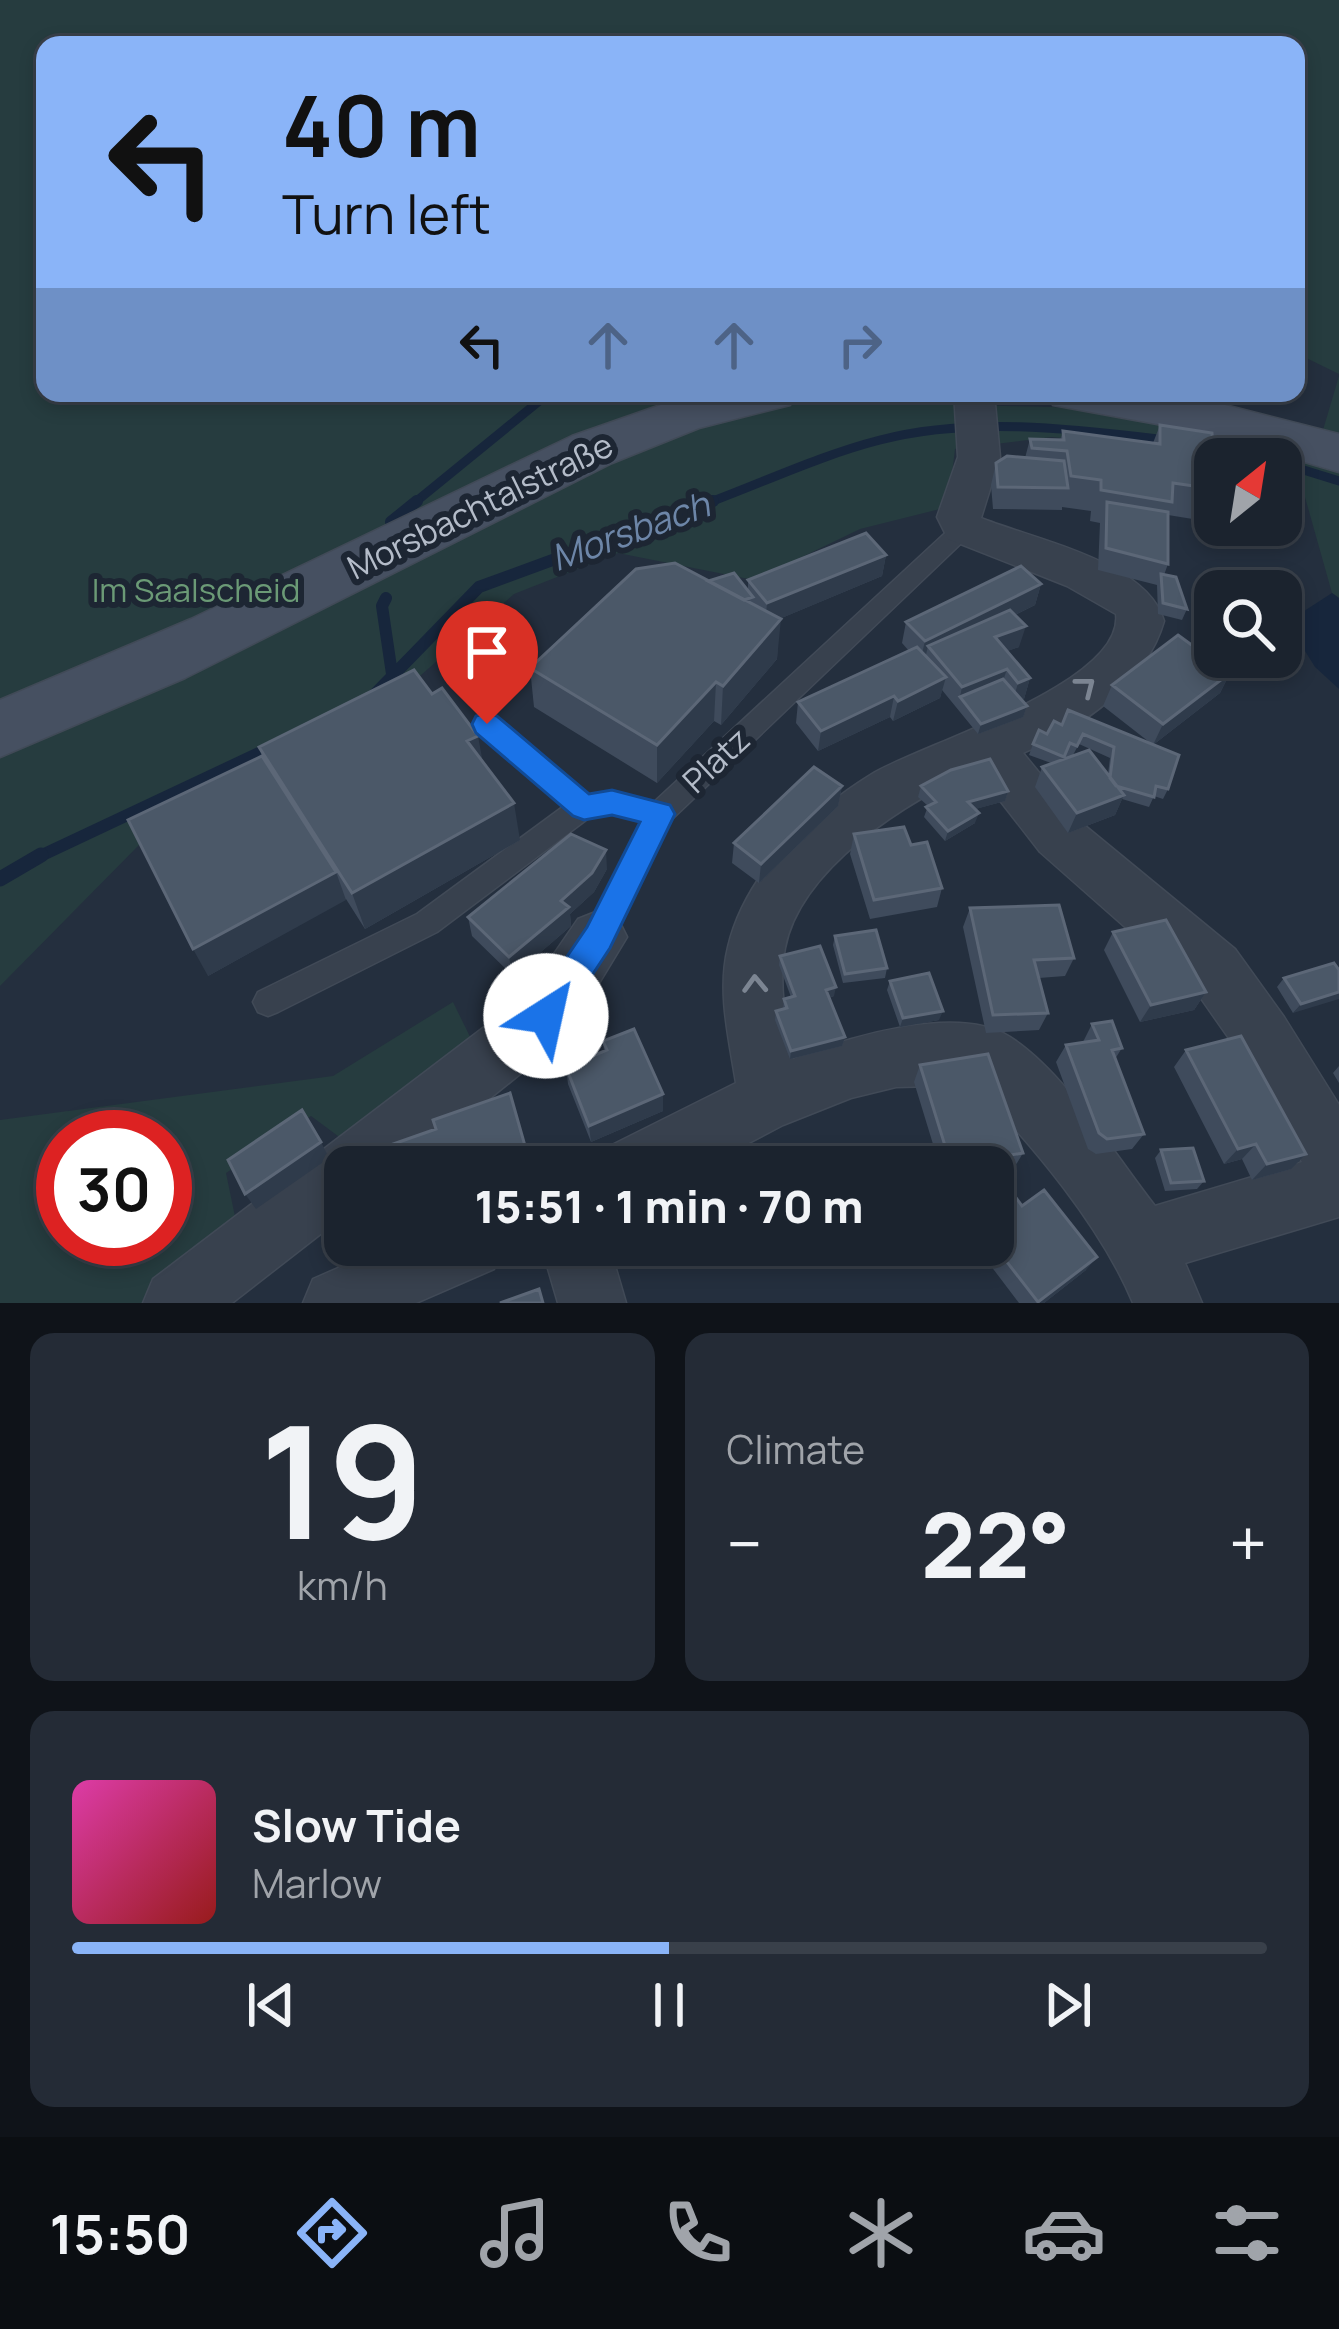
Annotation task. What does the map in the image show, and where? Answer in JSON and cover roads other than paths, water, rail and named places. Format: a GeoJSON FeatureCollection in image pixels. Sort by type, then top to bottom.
{"type":"FeatureCollection","features":[{"type":"Feature","properties":{"kind":"main road","name":"Morsbachtalstraße"},"geometry":{"type":"LineString","coordinates":[[0,729],[293,598],[599,446],[689,412],[732,402]]}},
{"type":"Feature","properties":{"kind":"main road"},"geometry":{"type":"LineString","coordinates":[[1126,402],[1205,415],[1339,454]]}},
{"type":"Feature","properties":{"kind":"street"},"geometry":{"type":"LineString","coordinates":[[770,1100],[754,989],[755,955],[763,927],[782,892],[824,842],[874,800],[941,762],[1043,720],[1126,655],[1141,636],[1144,621],[1136,604],[1112,587],[964,529],[958,517],[982,464],[979,416]]}},
{"type":"Feature","properties":{"kind":"street"},"geometry":{"type":"LineString","coordinates":[[987,746],[1058,836],[1214,968],[1264,1037],[1339,1164]]}},
{"type":"Feature","properties":{"kind":"street","name":"Platz"},"geometry":{"type":"LineString","coordinates":[[381,1146],[546,1016],[598,938]]}},
{"type":"Feature","properties":{"kind":"street"},"geometry":{"type":"LineString","coordinates":[[679,1146],[770,1100],[884,1059],[924,1052],[988,1057],[1036,1104],[1155,1273],[1339,1184]]}},
{"type":"Feature","properties":{"kind":"street"},"geometry":{"type":"LineString","coordinates":[[177,1303],[324,1190]]}},
{"type":"Feature","properties":{"kind":"street"},"geometry":{"type":"LineString","coordinates":[[337,1303],[422,1266]]}},
{"type":"Feature","properties":{"kind":"street"},"geometry":{"type":"LineString","coordinates":[[581,1266],[592,1303]]}},
{"type":"Feature","properties":{"kind":"lane","name":"Platz"},"geometry":{"type":"LineString","coordinates":[[598,938],[659,814],[964,529]]}},
{"type":"Feature","properties":{"kind":"lane"},"geometry":{"type":"LineString","coordinates":[[487,724],[584,807]]}},
{"type":"Feature","properties":{"kind":"lane"},"geometry":{"type":"LineString","coordinates":[[268,1002],[427,923],[584,807],[612,802],[659,814]]}},
{"type":"Feature","properties":{"kind":"water"},"geometry":{"type":"Polygon","coordinates":[[[1332,593],[1339,598],[1339,689],[1315,667],[1302,646],[1302,612],[1332,593]]]}},
{"type":"Feature","properties":{"kind":"waterway"},"geometry":{"type":"LineString","coordinates":[[413,504],[538,402]]}},
{"type":"Feature","properties":{"kind":"waterway","name":"Morsbach"},"geometry":{"type":"LineString","coordinates":[[708,503],[836,453],[951,428],[1023,427],[1167,440]]}},
{"type":"Feature","properties":{"kind":"waterway","name":"Morsbach"},"geometry":{"type":"LineString","coordinates":[[1302,470],[1339,481]]}},
{"type":"Feature","properties":{"kind":"waterway"},"geometry":{"type":"LineString","coordinates":[[391,522],[417,501]]}},
{"type":"Feature","properties":{"kind":"waterway","name":"Morsbach"},"geometry":{"type":"LineString","coordinates":[[708,503],[713,501]]}},
{"type":"Feature","properties":{"kind":"waterway","name":"Morsbach"},"geometry":{"type":"LineString","coordinates":[[373,696],[479,587],[708,503]]}},
{"type":"Feature","properties":{"kind":"waterway"},"geometry":{"type":"LineString","coordinates":[[386,598],[382,606],[392,674]]}},
{"type":"Feature","properties":{"kind":"waterway","name":"Morsbach"},"geometry":{"type":"LineString","coordinates":[[36,858],[276,745]]}},
{"type":"Feature","properties":{"kind":"waterway","name":"Morsbach"},"geometry":{"type":"LineString","coordinates":[[0,879],[41,855]]}},
{"type":"Feature","properties":{"kind":"park label","name":"Im Saalscheid"},"geometry":{"type":"Point","coordinates":[196,590]}}]}
